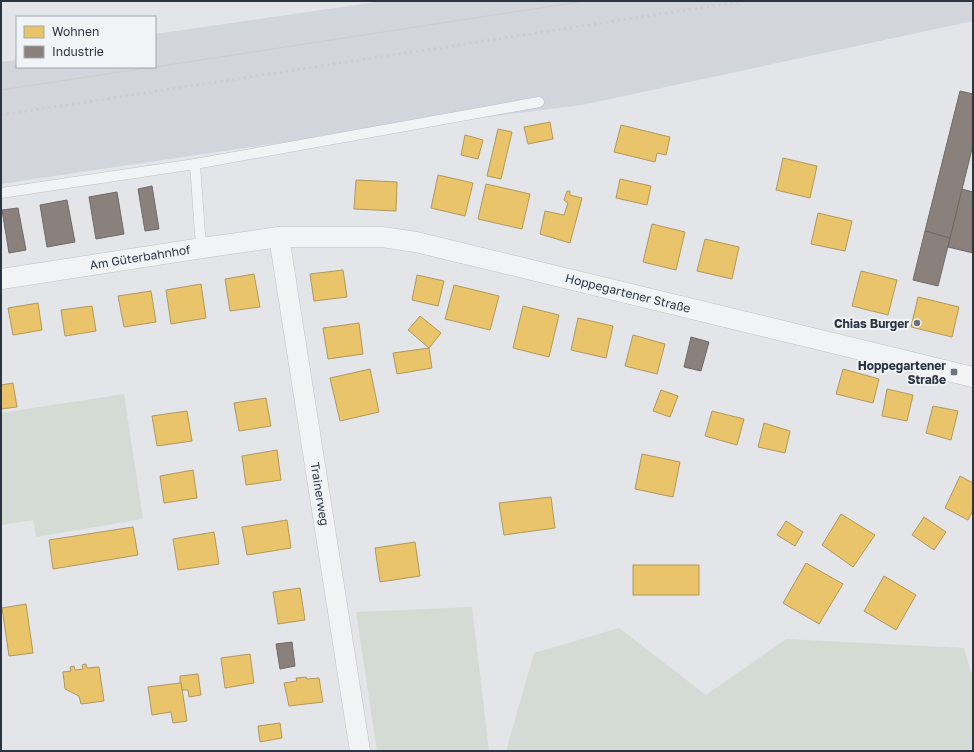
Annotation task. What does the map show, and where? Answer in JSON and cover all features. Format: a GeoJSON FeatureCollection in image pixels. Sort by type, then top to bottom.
{"type":"FeatureCollection","features":[{"type":"Feature","properties":{"kind":"street","name":"Am Güterbahnhof"},"geometry":{"type":"LineString","coordinates":[[1,279],[279,237]]}},
{"type":"Feature","properties":{"kind":"street","name":"Hoppegartener Straße"},"geometry":{"type":"LineString","coordinates":[[279,237],[382,237],[416,242],[973,376]]}},
{"type":"Feature","properties":{"kind":"street","name":"Trainerweg"},"geometry":{"type":"LineString","coordinates":[[279,237],[360,751]]}},
{"type":"Feature","properties":{"kind":"lane"},"geometry":{"type":"LineString","coordinates":[[1,193],[195,164],[539,102]]}},
{"type":"Feature","properties":{"kind":"lane"},"geometry":{"type":"LineString","coordinates":[[195,164],[202,248]]}},
{"type":"Feature","properties":{"kind":"shaded area"},"geometry":{"type":"Polygon","coordinates":[[[383,1],[973,1],[973,21],[582,105],[264,145],[1,184],[1,62],[16,60],[16,68],[156,68],[156,34],[383,1]]]}},
{"type":"Feature","properties":{"kind":"shaded area"},"geometry":{"type":"Polygon","coordinates":[[[124,394],[143,519],[36,537],[33,520],[1,525],[1,413],[124,394]]]}},
{"type":"Feature","properties":{"kind":"shaded area"},"geometry":{"type":"Polygon","coordinates":[[[472,607],[489,751],[377,751],[356,612],[472,607]]]}},
{"type":"Feature","properties":{"kind":"shaded area"},"geometry":{"type":"Polygon","coordinates":[[[619,628],[706,695],[786,639],[964,648],[973,679],[973,751],[506,751],[534,653],[619,628]]]}},
{"type":"Feature","properties":{"kind":"building: Wohnen"},"geometry":{"type":"Polygon","coordinates":[[[550,122],[553,139],[528,144],[524,127],[550,122]]]}},
{"type":"Feature","properties":{"kind":"building: Wohnen"},"geometry":{"type":"Polygon","coordinates":[[[621,125],[670,137],[666,155],[657,153],[655,162],[614,152],[621,125]]]}},
{"type":"Feature","properties":{"kind":"building: Wohnen"},"geometry":{"type":"Polygon","coordinates":[[[498,129],[512,132],[501,179],[487,176],[498,129]]]}},
{"type":"Feature","properties":{"kind":"building: Wohnen"},"geometry":{"type":"Polygon","coordinates":[[[465,135],[483,140],[478,159],[461,155],[465,135]]]}},
{"type":"Feature","properties":{"kind":"building: Wohnen"},"geometry":{"type":"Polygon","coordinates":[[[783,158],[817,166],[810,198],[776,190],[783,158]]]}},
{"type":"Feature","properties":{"kind":"building: Wohnen"},"geometry":{"type":"Polygon","coordinates":[[[438,175],[473,183],[465,216],[431,208],[438,175]]]}},
{"type":"Feature","properties":{"kind":"building: Wohnen"},"geometry":{"type":"Polygon","coordinates":[[[620,179],[651,186],[647,205],[616,198],[620,179]]]}},
{"type":"Feature","properties":{"kind":"building: Wohnen"},"geometry":{"type":"Polygon","coordinates":[[[356,180],[397,182],[396,211],[354,209],[356,180]]]}},
{"type":"Feature","properties":{"kind":"building: Wohnen"},"geometry":{"type":"Polygon","coordinates":[[[486,184],[530,194],[522,229],[478,219],[486,184]]]}},
{"type":"Feature","properties":{"kind":"building: Wohnen"},"geometry":{"type":"Polygon","coordinates":[[[567,191],[570,191],[570,195],[582,198],[570,243],[540,234],[545,211],[564,215],[568,203],[564,200],[567,191]]]}},
{"type":"Feature","properties":{"kind":"building: Wohnen"},"geometry":{"type":"Polygon","coordinates":[[[818,213],[852,221],[845,251],[811,244],[818,213]]]}},
{"type":"Feature","properties":{"kind":"building: Wohnen"},"geometry":{"type":"Polygon","coordinates":[[[652,224],[685,232],[676,270],[643,262],[652,224]]]}},
{"type":"Feature","properties":{"kind":"building: Wohnen"},"geometry":{"type":"Polygon","coordinates":[[[705,239],[739,247],[732,279],[697,271],[705,239]]]}},
{"type":"Feature","properties":{"kind":"building: Wohnen"},"geometry":{"type":"Polygon","coordinates":[[[343,270],[347,297],[314,301],[310,274],[343,270]]]}},
{"type":"Feature","properties":{"kind":"building: Wohnen"},"geometry":{"type":"Polygon","coordinates":[[[861,271],[897,280],[888,315],[852,306],[861,271]]]}},
{"type":"Feature","properties":{"kind":"building: Wohnen"},"geometry":{"type":"Polygon","coordinates":[[[254,274],[260,307],[230,311],[225,279],[254,274]]]}},
{"type":"Feature","properties":{"kind":"building: Wohnen"},"geometry":{"type":"Polygon","coordinates":[[[417,275],[444,281],[438,306],[412,300],[417,275]]]}},
{"type":"Feature","properties":{"kind":"building: Wohnen"},"geometry":{"type":"Polygon","coordinates":[[[201,284],[206,318],[171,324],[166,290],[201,284]]]}},
{"type":"Feature","properties":{"kind":"building: Wohnen"},"geometry":{"type":"Polygon","coordinates":[[[454,285],[499,296],[490,330],[445,319],[454,285]]]}},
{"type":"Feature","properties":{"kind":"building: Wohnen"},"geometry":{"type":"Polygon","coordinates":[[[151,291],[156,322],[124,327],[118,296],[151,291]]]}},
{"type":"Feature","properties":{"kind":"building: Wohnen"},"geometry":{"type":"Polygon","coordinates":[[[918,297],[959,307],[952,337],[911,327],[918,297]]]}},
{"type":"Feature","properties":{"kind":"building: Wohnen"},"geometry":{"type":"Polygon","coordinates":[[[38,303],[42,330],[13,335],[8,308],[38,303]]]}},
{"type":"Feature","properties":{"kind":"building: Wohnen"},"geometry":{"type":"Polygon","coordinates":[[[92,306],[96,331],[65,336],[61,310],[92,306]]]}},
{"type":"Feature","properties":{"kind":"building: Wohnen"},"geometry":{"type":"Polygon","coordinates":[[[523,306],[559,315],[549,357],[513,348],[523,306]]]}},
{"type":"Feature","properties":{"kind":"building: Wohnen"},"geometry":{"type":"Polygon","coordinates":[[[420,316],[441,333],[429,348],[408,330],[420,316]]]}},
{"type":"Feature","properties":{"kind":"building: Wohnen"},"geometry":{"type":"Polygon","coordinates":[[[578,318],[613,326],[606,358],[571,350],[578,318]]]}},
{"type":"Feature","properties":{"kind":"building: Wohnen"},"geometry":{"type":"Polygon","coordinates":[[[359,323],[363,354],[328,359],[323,328],[359,323]]]}},
{"type":"Feature","properties":{"kind":"building: Wohnen"},"geometry":{"type":"Polygon","coordinates":[[[633,335],[665,344],[657,374],[625,366],[633,335]]]}},
{"type":"Feature","properties":{"kind":"building: Wohnen"},"geometry":{"type":"Polygon","coordinates":[[[429,348],[432,368],[397,374],[393,353],[429,348]]]}},
{"type":"Feature","properties":{"kind":"building: Wohnen"},"geometry":{"type":"Polygon","coordinates":[[[370,369],[379,412],[340,421],[330,378],[370,369]]]}},
{"type":"Feature","properties":{"kind":"building: Wohnen"},"geometry":{"type":"Polygon","coordinates":[[[843,369],[879,379],[873,403],[836,394],[843,369]]]}},
{"type":"Feature","properties":{"kind":"building: Wohnen"},"geometry":{"type":"Polygon","coordinates":[[[13,383],[17,407],[1,409],[1,385],[13,383]]]}},
{"type":"Feature","properties":{"kind":"building: Wohnen"},"geometry":{"type":"Polygon","coordinates":[[[887,389],[913,395],[907,421],[882,416],[887,389]]]}},
{"type":"Feature","properties":{"kind":"building: Wohnen"},"geometry":{"type":"Polygon","coordinates":[[[661,390],[678,396],[670,417],[653,411],[661,390]]]}},
{"type":"Feature","properties":{"kind":"building: Wohnen"},"geometry":{"type":"Polygon","coordinates":[[[266,398],[271,426],[239,431],[234,403],[266,398]]]}},
{"type":"Feature","properties":{"kind":"building: Wohnen"},"geometry":{"type":"Polygon","coordinates":[[[933,406],[958,411],[951,440],[926,433],[933,406]]]}},
{"type":"Feature","properties":{"kind":"building: Wohnen"},"geometry":{"type":"Polygon","coordinates":[[[187,411],[192,441],[157,446],[152,416],[187,411]]]}},
{"type":"Feature","properties":{"kind":"building: Wohnen"},"geometry":{"type":"Polygon","coordinates":[[[712,411],[744,419],[737,445],[705,436],[712,411]]]}},
{"type":"Feature","properties":{"kind":"building: Wohnen"},"geometry":{"type":"Polygon","coordinates":[[[764,423],[790,431],[785,453],[758,447],[764,423]]]}},
{"type":"Feature","properties":{"kind":"building: Wohnen"},"geometry":{"type":"Polygon","coordinates":[[[277,450],[281,480],[246,485],[242,456],[277,450]]]}},
{"type":"Feature","properties":{"kind":"building: Wohnen"},"geometry":{"type":"Polygon","coordinates":[[[642,454],[680,462],[673,497],[635,489],[642,454]]]}},
{"type":"Feature","properties":{"kind":"building: Wohnen"},"geometry":{"type":"Polygon","coordinates":[[[193,470],[197,498],[164,503],[160,476],[193,470]]]}},
{"type":"Feature","properties":{"kind":"building: Wohnen"},"geometry":{"type":"Polygon","coordinates":[[[960,476],[973,483],[973,510],[968,520],[945,508],[960,476]]]}},
{"type":"Feature","properties":{"kind":"building: Wohnen"},"geometry":{"type":"Polygon","coordinates":[[[551,497],[555,528],[504,535],[499,503],[551,497]]]}},
{"type":"Feature","properties":{"kind":"building: Wohnen"},"geometry":{"type":"Polygon","coordinates":[[[841,514],[875,535],[853,567],[822,545],[841,514]]]}},
{"type":"Feature","properties":{"kind":"building: Wohnen"},"geometry":{"type":"Polygon","coordinates":[[[924,517],[946,532],[934,550],[912,535],[924,517]]]}},
{"type":"Feature","properties":{"kind":"building: Wohnen"},"geometry":{"type":"Polygon","coordinates":[[[287,520],[291,548],[247,555],[242,527],[287,520]]]}},
{"type":"Feature","properties":{"kind":"building: Wohnen"},"geometry":{"type":"Polygon","coordinates":[[[786,521],[803,532],[795,546],[777,535],[786,521]]]}},
{"type":"Feature","properties":{"kind":"building: Wohnen"},"geometry":{"type":"Polygon","coordinates":[[[133,527],[138,555],[53,569],[49,540],[133,527]]]}},
{"type":"Feature","properties":{"kind":"building: Wohnen"},"geometry":{"type":"Polygon","coordinates":[[[214,532],[219,564],[178,570],[173,539],[214,532]]]}},
{"type":"Feature","properties":{"kind":"building: Wohnen"},"geometry":{"type":"Polygon","coordinates":[[[415,542],[420,576],[380,582],[375,548],[415,542]]]}},
{"type":"Feature","properties":{"kind":"building: Wohnen"},"geometry":{"type":"Polygon","coordinates":[[[806,563],[843,584],[819,624],[783,603],[806,563]]]}},
{"type":"Feature","properties":{"kind":"building: Wohnen"},"geometry":{"type":"Polygon","coordinates":[[[633,565],[699,565],[699,595],[633,595],[633,565]]]}},
{"type":"Feature","properties":{"kind":"building: Wohnen"},"geometry":{"type":"Polygon","coordinates":[[[884,576],[916,595],[896,630],[864,611],[884,576]]]}},
{"type":"Feature","properties":{"kind":"building: Wohnen"},"geometry":{"type":"Polygon","coordinates":[[[300,588],[305,620],[278,624],[273,592],[300,588]]]}},
{"type":"Feature","properties":{"kind":"building: Wohnen"},"geometry":{"type":"Polygon","coordinates":[[[26,604],[33,653],[9,656],[2,608],[26,604]]]}},
{"type":"Feature","properties":{"kind":"building: Wohnen"},"geometry":{"type":"Polygon","coordinates":[[[250,654],[254,683],[225,688],[221,658],[250,654]]]}},
{"type":"Feature","properties":{"kind":"building: Wohnen"},"geometry":{"type":"Polygon","coordinates":[[[86,664],[87,668],[99,667],[104,701],[81,704],[79,696],[65,689],[63,672],[71,671],[70,667],[74,666],[75,670],[83,669],[82,665],[86,664]]]}},
{"type":"Feature","properties":{"kind":"building: Wohnen"},"geometry":{"type":"Polygon","coordinates":[[[198,674],[201,695],[189,697],[188,690],[182,690],[180,676],[198,674]]]}},
{"type":"Feature","properties":{"kind":"building: Wohnen"},"geometry":{"type":"Polygon","coordinates":[[[306,677],[307,679],[319,678],[323,702],[289,706],[284,683],[297,681],[296,678],[306,677]]]}},
{"type":"Feature","properties":{"kind":"building: Wohnen"},"geometry":{"type":"Polygon","coordinates":[[[181,683],[187,721],[173,723],[171,712],[152,715],[148,687],[181,683]]]}},
{"type":"Feature","properties":{"kind":"building: Wohnen"},"geometry":{"type":"Polygon","coordinates":[[[280,723],[282,738],[260,742],[258,726],[280,723]]]}},
{"type":"Feature","properties":{"kind":"building: Industrie"},"geometry":{"type":"Polygon","coordinates":[[[960,91],[973,94],[973,145],[950,238],[925,231],[960,91]]]}},
{"type":"Feature","properties":{"kind":"building: Industrie"},"geometry":{"type":"Polygon","coordinates":[[[152,186],[159,229],[145,231],[138,189],[152,186]]]}},
{"type":"Feature","properties":{"kind":"building: Industrie"},"geometry":{"type":"Polygon","coordinates":[[[962,189],[973,192],[973,253],[948,247],[962,189]]]}},
{"type":"Feature","properties":{"kind":"building: Industrie"},"geometry":{"type":"Polygon","coordinates":[[[117,192],[124,234],[96,239],[89,197],[117,192]]]}},
{"type":"Feature","properties":{"kind":"building: Industrie"},"geometry":{"type":"Polygon","coordinates":[[[67,200],[75,242],[47,247],[40,205],[67,200]]]}},
{"type":"Feature","properties":{"kind":"building: Industrie"},"geometry":{"type":"Polygon","coordinates":[[[18,208],[26,250],[9,253],[2,210],[18,208]]]}},
{"type":"Feature","properties":{"kind":"building: Industrie"},"geometry":{"type":"Polygon","coordinates":[[[925,231],[950,238],[938,286],[913,280],[925,231]]]}},
{"type":"Feature","properties":{"kind":"building: Industrie"},"geometry":{"type":"Polygon","coordinates":[[[691,337],[709,342],[701,371],[684,367],[691,337]]]}},
{"type":"Feature","properties":{"kind":"building: Industrie"},"geometry":{"type":"Polygon","coordinates":[[[292,642],[295,666],[280,669],[276,644],[292,642]]]}},
{"type":"Feature","properties":{"kind":"tram line"},"geometry":{"type":"LineString","coordinates":[[156,67],[585,1]]}},
{"type":"Feature","properties":{"kind":"tram line"},"geometry":{"type":"LineString","coordinates":[[1,90],[146,68]]}},
{"type":"Feature","properties":{"kind":"railway"},"geometry":{"type":"LineString","coordinates":[[1,115],[745,1]]}},
{"type":"Feature","properties":{"kind":"place","name":"Chias Burger"},"geometry":{"type":"Point","coordinates":[917,323]}},
{"type":"Feature","properties":{"kind":"place","name":"Hoppegartener Straße"},"geometry":{"type":"Point","coordinates":[954,372]}}]}
